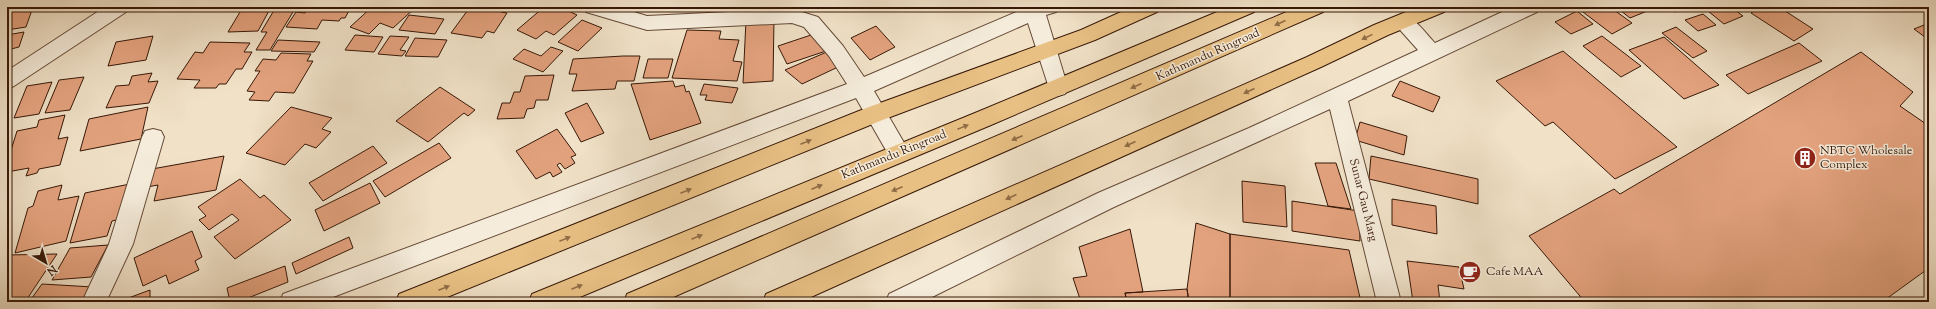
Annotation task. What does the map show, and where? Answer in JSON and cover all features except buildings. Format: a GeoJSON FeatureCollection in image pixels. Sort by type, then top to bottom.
{"type":"FeatureCollection","features":[{"type":"Feature","properties":{"kind":"main road"},"geometry":{"type":"LineString","coordinates":[[408,302],[877,113],[1047,51],[1150,7]]}},
{"type":"Feature","properties":{"kind":"main road","name":"Kathmandu Ringroad"},"geometry":{"type":"LineString","coordinates":[[541,302],[1058,88],[1247,7]]}},
{"type":"Feature","properties":{"kind":"main road","name":"Kathmandu Ringroad"},"geometry":{"type":"LineString","coordinates":[[636,302],[1316,7]]}},
{"type":"Feature","properties":{"kind":"main road"},"geometry":{"type":"LineString","coordinates":[[774,302],[1314,62],[1381,30],[1437,7]]}},
{"type":"Feature","properties":{"kind":"street"},"geometry":{"type":"LineString","coordinates":[[7,81],[119,7]]}},
{"type":"Feature","properties":{"kind":"street"},"geometry":{"type":"LineString","coordinates":[[593,7],[648,23],[792,16],[811,22],[836,51],[877,113],[899,153]]}},
{"type":"Feature","properties":{"kind":"street"},"geometry":{"type":"LineString","coordinates":[[898,302],[1106,200],[1337,97],[1530,7]]}},
{"type":"Feature","properties":{"kind":"street"},"geometry":{"type":"LineString","coordinates":[[292,302],[860,88],[1042,10],[1047,51],[1058,88]]}},
{"type":"Feature","properties":{"kind":"street"},"geometry":{"type":"LineString","coordinates":[[1403,22],[1432,52]]}},
{"type":"Feature","properties":{"kind":"street","name":"Sunar Gau Marg"},"geometry":{"type":"LineString","coordinates":[[1337,97],[1389,302]]}},
{"type":"Feature","properties":{"kind":"street"},"geometry":{"type":"LineString","coordinates":[[94,302],[121,244],[153,137]]}},
{"type":"Feature","properties":{"kind":"place","name":"NBTC Wholesale Complex"},"geometry":{"type":"Point","coordinates":[1805,158]}},
{"type":"Feature","properties":{"kind":"place","name":"Cafe MAA"},"geometry":{"type":"Point","coordinates":[1470,272]}}]}
